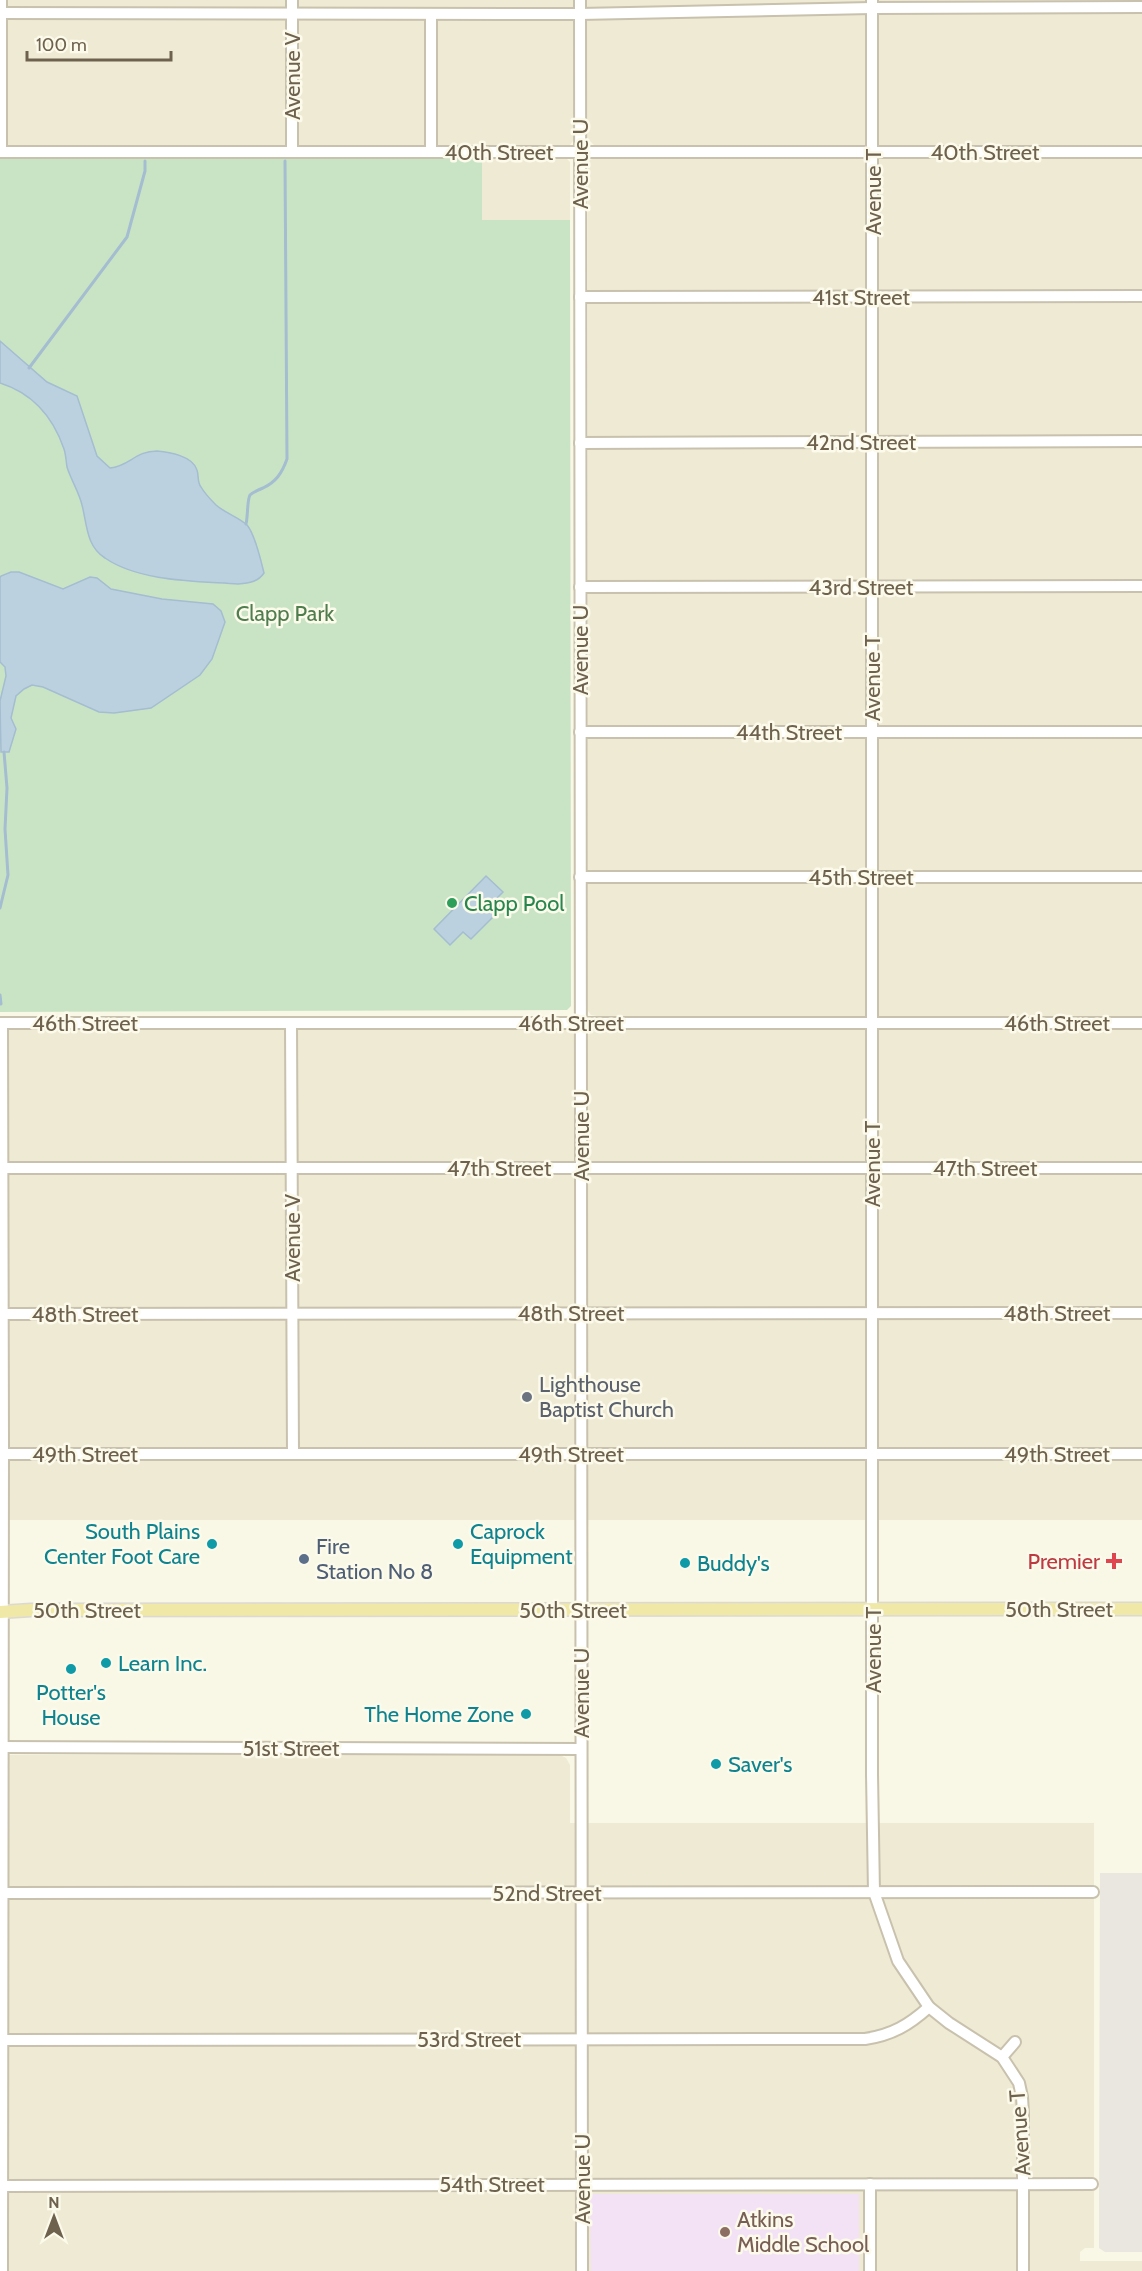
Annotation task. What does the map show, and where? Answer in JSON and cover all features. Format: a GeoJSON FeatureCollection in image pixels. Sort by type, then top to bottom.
{"type":"FeatureCollection","features":[{"type":"Feature","properties":{"kind":"main road","name":"50th Street"},"geometry":{"type":"LineString","coordinates":[[1,1610],[1142,1609]]}},
{"type":"Feature","properties":{"kind":"street"},"geometry":{"type":"LineString","coordinates":[[0,152],[1,0]]}},
{"type":"Feature","properties":{"kind":"street","name":"Avenue V"},"geometry":{"type":"LineString","coordinates":[[292,0],[292,152]]}},
{"type":"Feature","properties":{"kind":"street","name":"Avenue U"},"geometry":{"type":"LineString","coordinates":[[580,0],[582,2271]]}},
{"type":"Feature","properties":{"kind":"street"},"geometry":{"type":"LineString","coordinates":[[0,13],[580,14],[872,4],[1142,7]]}},
{"type":"Feature","properties":{"kind":"street","name":"Avenue T"},"geometry":{"type":"LineString","coordinates":[[872,4],[871,1023],[874,1893],[898,1961],[929,2007],[949,2023],[1002,2057],[1015,2077],[1022,2097],[1023,2271]]}},
{"type":"Feature","properties":{"kind":"street"},"geometry":{"type":"LineString","coordinates":[[431,14],[431,152]]}},
{"type":"Feature","properties":{"kind":"street","name":"40th Street"},"geometry":{"type":"LineString","coordinates":[[0,152],[1142,152]]}},
{"type":"Feature","properties":{"kind":"street","name":"41st Street"},"geometry":{"type":"LineString","coordinates":[[580,297],[1142,296]]}},
{"type":"Feature","properties":{"kind":"street","name":"42nd Street"},"geometry":{"type":"LineString","coordinates":[[580,443],[1142,441]]}},
{"type":"Feature","properties":{"kind":"street","name":"43rd Street"},"geometry":{"type":"LineString","coordinates":[[580,587],[1142,586]]}},
{"type":"Feature","properties":{"kind":"street","name":"44th Street"},"geometry":{"type":"LineString","coordinates":[[580,732],[1142,732]]}},
{"type":"Feature","properties":{"kind":"street","name":"45th Street"},"geometry":{"type":"LineString","coordinates":[[580,877],[1142,877]]}},
{"type":"Feature","properties":{"kind":"street"},"geometry":{"type":"LineString","coordinates":[[1,1023],[2,2271]]}},
{"type":"Feature","properties":{"kind":"street","name":"46th Street"},"geometry":{"type":"LineString","coordinates":[[1,1023],[1142,1023]]}},
{"type":"Feature","properties":{"kind":"street","name":"Avenue V"},"geometry":{"type":"LineString","coordinates":[[291,1023],[292,1454]]}},
{"type":"Feature","properties":{"kind":"street","name":"47th Street"},"geometry":{"type":"LineString","coordinates":[[1,1168],[1142,1168]]}},
{"type":"Feature","properties":{"kind":"street","name":"48th Street"},"geometry":{"type":"LineString","coordinates":[[2,1314],[1142,1313]]}},
{"type":"Feature","properties":{"kind":"street","name":"49th Street"},"geometry":{"type":"LineString","coordinates":[[2,1454],[1142,1454]]}},
{"type":"Feature","properties":{"kind":"street","name":"51st Street"},"geometry":{"type":"LineString","coordinates":[[1,1747],[581,1749]]}},
{"type":"Feature","properties":{"kind":"street","name":"52nd Street"},"geometry":{"type":"LineString","coordinates":[[1,1893],[1093,1892]]}},
{"type":"Feature","properties":{"kind":"street","name":"53rd Street"},"geometry":{"type":"LineString","coordinates":[[1,2040],[865,2039],[884,2037],[901,2029],[929,2007]]}},
{"type":"Feature","properties":{"kind":"street"},"geometry":{"type":"LineString","coordinates":[[1002,2057],[1015,2042]]}},
{"type":"Feature","properties":{"kind":"street"},"geometry":{"type":"LineString","coordinates":[[870,2184],[870,2271]]}},
{"type":"Feature","properties":{"kind":"street","name":"54th Street"},"geometry":{"type":"LineString","coordinates":[[1,2186],[1092,2184]]}},
{"type":"Feature","properties":{"kind":"shaded area"},"geometry":{"type":"Polygon","coordinates":[[[0,0],[1142,0],[1142,1520],[9,1520],[9,1514],[0,1514],[0,1029],[567,1028],[574,1034],[590,1034],[593,1029],[597,1028],[597,1016],[591,1015],[588,1011],[588,161],[594,158],[594,145],[590,141],[573,141],[570,145],[0,146],[0,0]]]}},
{"type":"Feature","properties":{"kind":"shaded area"},"geometry":{"type":"Polygon","coordinates":[[[482,158],[567,159],[570,162],[570,220],[482,220],[482,158]]]}},
{"type":"Feature","properties":{"kind":"shaded area"},"geometry":{"type":"Polygon","coordinates":[[[0,1755],[560,1755],[566,1758],[570,1765],[570,1823],[1094,1823],[1094,2248],[1085,2248],[1080,2252],[1080,2261],[1142,2261],[1142,2271],[0,2271],[0,1755]]]}},
{"type":"Feature","properties":{"kind":"shaded area"},"geometry":{"type":"Polygon","coordinates":[[[1100,1873],[1142,1873],[1142,2252],[1105,2252],[1099,2248],[1100,1873]]]}},
{"type":"Feature","properties":{"kind":"shaded area","name":"Atkins Middle School"},"geometry":{"type":"Polygon","coordinates":[[[590,2194],[859,2194],[859,2271],[591,2271],[590,2194]]]}},
{"type":"Feature","properties":{"kind":"green space","name":"Clapp Park"},"geometry":{"type":"Polygon","coordinates":[[[0,158],[482,158],[482,220],[570,220],[571,1006],[567,1010],[0,1012],[0,158]]]}},
{"type":"Feature","properties":{"kind":"water"},"geometry":{"type":"Polygon","coordinates":[[[0,341],[47,382],[77,396],[97,456],[110,468],[117,467],[143,453],[157,451],[174,454],[191,461],[197,470],[200,485],[208,497],[220,508],[244,522],[250,529],[264,573],[262,576],[253,582],[238,584],[169,579],[135,572],[119,566],[99,553],[88,534],[81,500],[54,427],[31,400],[22,393],[0,383],[0,341]]]}},
{"type":"Feature","properties":{"kind":"water"},"geometry":{"type":"Polygon","coordinates":[[[11,572],[19,572],[63,589],[90,577],[97,578],[111,589],[162,599],[213,604],[221,611],[225,622],[212,659],[200,675],[151,708],[114,713],[99,712],[43,687],[32,685],[24,689],[16,696],[11,718],[16,729],[9,752],[1,752],[0,701],[6,676],[5,667],[0,662],[0,578],[11,572]]]}},
{"type":"Feature","properties":{"kind":"water"},"geometry":{"type":"Polygon","coordinates":[[[486,876],[503,892],[490,905],[497,913],[471,939],[463,932],[450,945],[434,929],[486,876]]]}},
{"type":"Feature","properties":{"kind":"waterway"},"geometry":{"type":"LineString","coordinates":[[29,368],[127,237],[145,171],[145,161]]}},
{"type":"Feature","properties":{"kind":"waterway"},"geometry":{"type":"LineString","coordinates":[[246,524],[250,495],[275,480],[287,459],[285,161]]}},
{"type":"Feature","properties":{"kind":"waterway"},"geometry":{"type":"LineString","coordinates":[[0,908],[8,875],[5,829],[7,788],[4,752]]}},
{"type":"Feature","properties":{"kind":"waterway"},"geometry":{"type":"LineString","coordinates":[[0,995],[1,1004]]}},
{"type":"Feature","properties":{"kind":"place","name":"Clapp Pool"},"geometry":{"type":"Point","coordinates":[452,903]}},
{"type":"Feature","properties":{"kind":"place","name":"Lighthouse Baptist Church"},"geometry":{"type":"Point","coordinates":[527,1397]}},
{"type":"Feature","properties":{"kind":"place","name":"South Plains Center Foot Care"},"geometry":{"type":"Point","coordinates":[212,1544]}},
{"type":"Feature","properties":{"kind":"place","name":"Caprock Equipment"},"geometry":{"type":"Point","coordinates":[458,1544]}},
{"type":"Feature","properties":{"kind":"place","name":"Fire Station No 8"},"geometry":{"type":"Point","coordinates":[304,1559]}},
{"type":"Feature","properties":{"kind":"place","name":"Premier"},"geometry":{"type":"Point","coordinates":[1114,1561]}},
{"type":"Feature","properties":{"kind":"place","name":"Buddy's"},"geometry":{"type":"Point","coordinates":[685,1563]}},
{"type":"Feature","properties":{"kind":"place","name":"Learn Inc."},"geometry":{"type":"Point","coordinates":[106,1663]}},
{"type":"Feature","properties":{"kind":"place","name":"Potter's House"},"geometry":{"type":"Point","coordinates":[71,1669]}},
{"type":"Feature","properties":{"kind":"place","name":"The Home Zone"},"geometry":{"type":"Point","coordinates":[526,1714]}},
{"type":"Feature","properties":{"kind":"place","name":"Saver's"},"geometry":{"type":"Point","coordinates":[716,1764]}},
{"type":"Feature","properties":{"kind":"place","name":"Atkins Middle School"},"geometry":{"type":"Point","coordinates":[725,2232]}}]}
